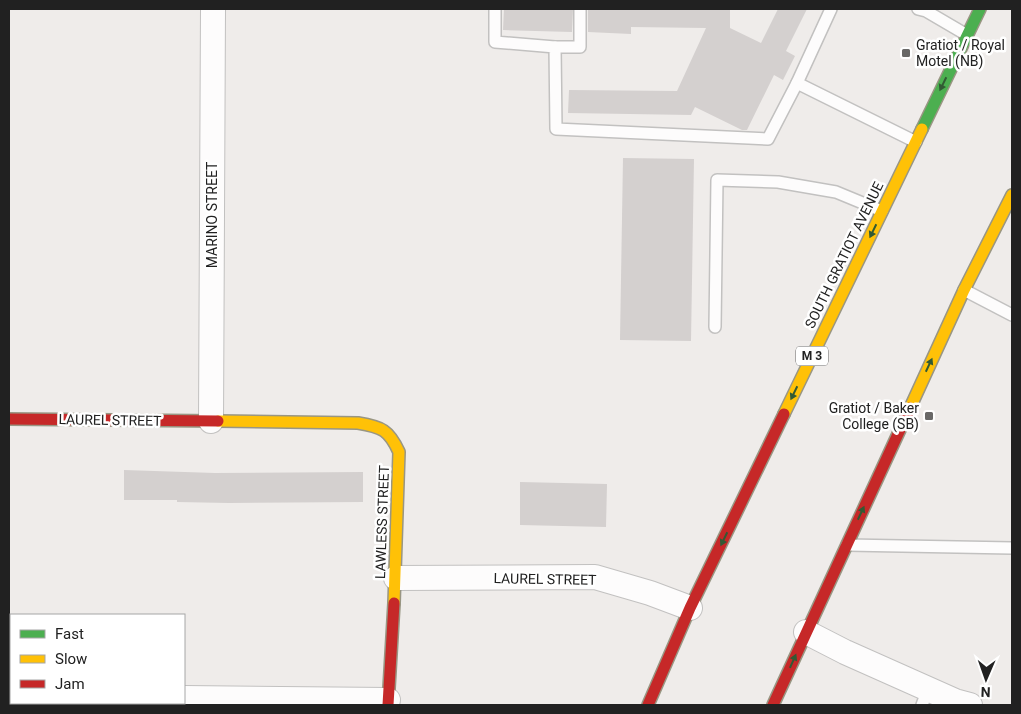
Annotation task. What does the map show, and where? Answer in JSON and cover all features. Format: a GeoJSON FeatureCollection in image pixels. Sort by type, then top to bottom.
{"type":"FeatureCollection","features":[{"type":"Feature","properties":{"kind":"main road","name":"SOUTH GRATIOT AVENUE"},"geometry":{"type":"LineString","coordinates":[[648,705],[690,608],[980,9]]}},
{"type":"Feature","properties":{"kind":"main road"},"geometry":{"type":"LineString","coordinates":[[773,705],[964,290],[1012,195]]}},
{"type":"Feature","properties":{"kind":"main road","name":"LAUREL STREET"},"geometry":{"type":"LineString","coordinates":[[9,419],[211,421]]}},
{"type":"Feature","properties":{"kind":"main road","name":"LAWLESS STREET"},"geometry":{"type":"LineString","coordinates":[[211,421],[358,423],[378,426],[391,434],[399,452],[396,578],[388,702]]}},
{"type":"Feature","properties":{"kind":"street","name":"MARINO STREET"},"geometry":{"type":"LineString","coordinates":[[211,421],[214,9]]}},
{"type":"Feature","properties":{"kind":"street","name":"LAUREL STREET"},"geometry":{"type":"LineString","coordinates":[[396,578],[595,577],[650,593],[690,608]]}},
{"type":"Feature","properties":{"kind":"street"},"geometry":{"type":"LineString","coordinates":[[806,632],[925,697],[970,705]]}},
{"type":"Feature","properties":{"kind":"street"},"geometry":{"type":"LineString","coordinates":[[185,698],[388,702]]}},
{"type":"Feature","properties":{"kind":"lane"},"geometry":{"type":"LineString","coordinates":[[495,9],[495,42],[554,47],[580,47],[580,9]]}},
{"type":"Feature","properties":{"kind":"lane"},"geometry":{"type":"LineString","coordinates":[[554,47],[556,129],[768,139],[797,83],[831,9]]}},
{"type":"Feature","properties":{"kind":"lane"},"geometry":{"type":"LineString","coordinates":[[918,9],[926,10],[967,34]]}},
{"type":"Feature","properties":{"kind":"lane"},"geometry":{"type":"LineString","coordinates":[[797,83],[916,142]]}},
{"type":"Feature","properties":{"kind":"lane"},"geometry":{"type":"LineString","coordinates":[[715,327],[717,180],[778,182],[836,192],[882,210]]}},
{"type":"Feature","properties":{"kind":"lane"},"geometry":{"type":"LineString","coordinates":[[964,290],[1012,315]]}},
{"type":"Feature","properties":{"kind":"lane"},"geometry":{"type":"LineString","coordinates":[[846,545],[1012,548]]}},
{"type":"Feature","properties":{"kind":"building"},"geometry":{"type":"Polygon","coordinates":[[[504,9],[573,9],[572,32],[503,30],[504,9]]]}},
{"type":"Feature","properties":{"kind":"building"},"geometry":{"type":"Polygon","coordinates":[[[588,9],[730,9],[730,28],[761,43],[778,9],[807,9],[786,51],[795,56],[783,80],[774,75],[747,130],[742,130],[695,107],[691,115],[568,113],[569,90],[677,91],[706,28],[631,27],[631,34],[588,32],[588,9]]]}},
{"type":"Feature","properties":{"kind":"building"},"geometry":{"type":"Polygon","coordinates":[[[623,158],[694,159],[691,341],[620,340],[623,158]]]}},
{"type":"Feature","properties":{"kind":"building"},"geometry":{"type":"Polygon","coordinates":[[[124,470],[215,473],[363,472],[363,502],[229,503],[177,502],[177,500],[124,500],[124,470]]]}},
{"type":"Feature","properties":{"kind":"building"},"geometry":{"type":"Polygon","coordinates":[[[520,482],[607,484],[606,527],[520,525],[520,482]]]}},
{"type":"Feature","properties":{"kind":"traffic: fast"},"geometry":{"type":"LineString","coordinates":[[922,129],[980,9]]}},
{"type":"Feature","properties":{"kind":"traffic: slow"},"geometry":{"type":"LineString","coordinates":[[784,414],[922,129]]}},
{"type":"Feature","properties":{"kind":"traffic: slow"},"geometry":{"type":"LineString","coordinates":[[910,408],[964,290],[1012,195]]}},
{"type":"Feature","properties":{"kind":"traffic: slow"},"geometry":{"type":"LineString","coordinates":[[218,421],[358,423],[379,428],[388,434],[399,452],[394,603]]}},
{"type":"Feature","properties":{"kind":"traffic: jam"},"geometry":{"type":"LineString","coordinates":[[773,705],[910,408]]}},
{"type":"Feature","properties":{"kind":"traffic: jam"},"geometry":{"type":"LineString","coordinates":[[648,705],[690,608],[784,414]]}},
{"type":"Feature","properties":{"kind":"traffic: jam"},"geometry":{"type":"LineString","coordinates":[[9,419],[218,421]]}},
{"type":"Feature","properties":{"kind":"traffic: jam"},"geometry":{"type":"LineString","coordinates":[[388,705],[394,603]]}},
{"type":"Feature","properties":{"kind":"place","name":"Gratiot / Royal Motel (NB)"},"geometry":{"type":"Point","coordinates":[906,53]}},
{"type":"Feature","properties":{"kind":"place","name":"Gratiot / Baker College (SB)"},"geometry":{"type":"Point","coordinates":[929,416]}}]}
